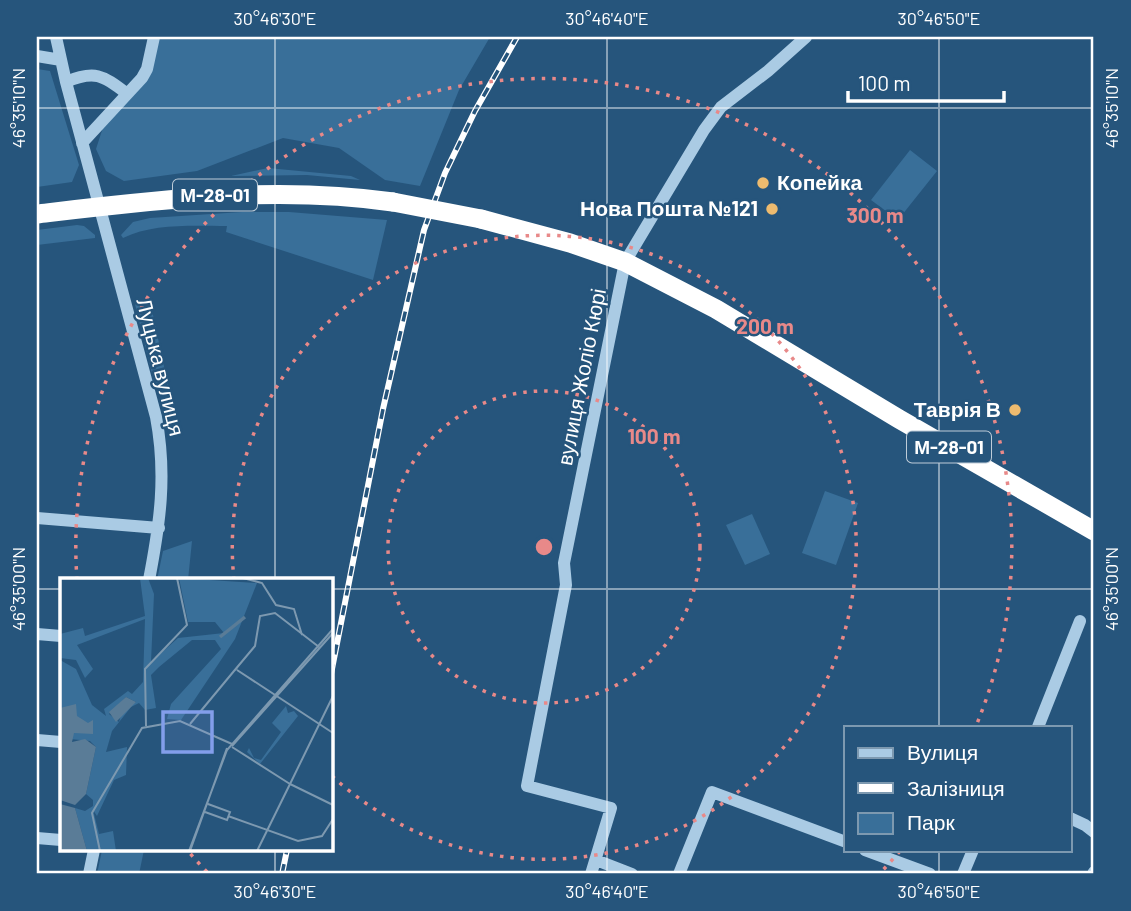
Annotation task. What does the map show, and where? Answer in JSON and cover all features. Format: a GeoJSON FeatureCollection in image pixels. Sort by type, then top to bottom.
{"type":"FeatureCollection","features":[{"type":"Feature","properties":{"kind":"highway","name":"М-28-01"},"geometry":{"type":"LineString","coordinates":[[37,214],[228,194],[327,195],[393,202],[481,219],[570,243],[625,262],[716,309],[899,419],[1094,531]]}},
{"type":"Feature","properties":{"kind":"street","name":"Луцька вулиця"},"geometry":{"type":"LineString","coordinates":[[56,37],[161,444],[159,528],[149,578]]}},
{"type":"Feature","properties":{"kind":"street"},"geometry":{"type":"LineString","coordinates":[[82,143],[147,69],[153,37]]}},
{"type":"Feature","properties":{"kind":"street","name":"вулиця Жоліо Кюрі"},"geometry":{"type":"LineString","coordinates":[[596,860],[611,808],[527,786],[566,584],[564,563],[625,262],[704,130],[721,107],[806,37]]}},
{"type":"Feature","properties":{"kind":"street"},"geometry":{"type":"LineString","coordinates":[[37,56],[61,60]]}},
{"type":"Feature","properties":{"kind":"street"},"geometry":{"type":"LineString","coordinates":[[66,82],[83,75],[98,75],[110,80],[126,93]]}},
{"type":"Feature","properties":{"kind":"street"},"geometry":{"type":"LineString","coordinates":[[37,518],[159,528]]}},
{"type":"Feature","properties":{"kind":"street"},"geometry":{"type":"LineString","coordinates":[[1038,726],[1080,621]]}},
{"type":"Feature","properties":{"kind":"street"},"geometry":{"type":"LineString","coordinates":[[37,634],[60,636]]}},
{"type":"Feature","properties":{"kind":"street"},"geometry":{"type":"LineString","coordinates":[[37,740],[60,742]]}},
{"type":"Feature","properties":{"kind":"street"},"geometry":{"type":"LineString","coordinates":[[679,874],[712,792],[844,841]]}},
{"type":"Feature","properties":{"kind":"street"},"geometry":{"type":"LineString","coordinates":[[1072,819],[1094,832]]}},
{"type":"Feature","properties":{"kind":"street"},"geometry":{"type":"LineString","coordinates":[[37,838],[60,841]]}},
{"type":"Feature","properties":{"kind":"street"},"geometry":{"type":"LineString","coordinates":[[89,874],[94,852]]}},
{"type":"Feature","properties":{"kind":"street"},"geometry":{"type":"LineString","coordinates":[[870,852],[930,874]]}},
{"type":"Feature","properties":{"kind":"street"},"geometry":{"type":"LineString","coordinates":[[963,874],[971,852]]}},
{"type":"Feature","properties":{"kind":"street"},"geometry":{"type":"LineString","coordinates":[[591,874],[596,860],[632,874]]}},
{"type":"Feature","properties":{"kind":"green space"},"geometry":{"type":"Polygon","coordinates":[[[154,37],[490,37],[459,90],[420,186],[385,180],[339,148],[283,138],[197,171],[124,181],[106,171],[96,149],[108,112],[142,78],[154,37]]]}},
{"type":"Feature","properties":{"kind":"green space"},"geometry":{"type":"Polygon","coordinates":[[[37,69],[50,71],[79,165],[72,182],[37,187],[37,69]]]}},
{"type":"Feature","properties":{"kind":"green space"},"geometry":{"type":"Polygon","coordinates":[[[910,150],[937,171],[898,220],[871,200],[910,150]]]}},
{"type":"Feature","properties":{"kind":"green space"},"geometry":{"type":"Polygon","coordinates":[[[268,168],[351,176],[360,180],[307,175],[231,176],[268,168]]]}},
{"type":"Feature","properties":{"kind":"green space"},"geometry":{"type":"Polygon","coordinates":[[[289,212],[387,220],[373,280],[226,232],[227,226],[174,226],[147,230],[123,238],[121,235],[133,222],[150,218],[289,212]]]}},
{"type":"Feature","properties":{"kind":"green space"},"geometry":{"type":"Polygon","coordinates":[[[84,226],[95,238],[37,245],[37,230],[84,226]]]}},
{"type":"Feature","properties":{"kind":"green space"},"geometry":{"type":"Polygon","coordinates":[[[150,301],[168,385],[170,407],[155,386],[135,304],[150,301]]]}},
{"type":"Feature","properties":{"kind":"green space"},"geometry":{"type":"Polygon","coordinates":[[[825,491],[858,503],[836,565],[802,553],[825,491]]]}},
{"type":"Feature","properties":{"kind":"green space"},"geometry":{"type":"Polygon","coordinates":[[[752,514],[770,554],[745,565],[726,525],[752,514]]]}},
{"type":"Feature","properties":{"kind":"green space"},"geometry":{"type":"Polygon","coordinates":[[[192,541],[188,578],[157,578],[163,551],[192,541]]]}},
{"type":"Feature","properties":{"kind":"green space"},"geometry":{"type":"Polygon","coordinates":[[[102,852],[144,852],[139,874],[97,874],[102,852]]]}},
{"type":"Feature","properties":{"kind":"railway"},"geometry":{"type":"LineString","coordinates":[[332,669],[383,409],[424,230],[445,173],[475,111],[517,37]]}},
{"type":"Feature","properties":{"kind":"railway"},"geometry":{"type":"LineString","coordinates":[[282,874],[287,852]]}},
{"type":"Feature","properties":{"kind":"place","name":"Копейка"},"geometry":{"type":"Point","coordinates":[763,183]}},
{"type":"Feature","properties":{"kind":"place","name":"Нова Пошта №121"},"geometry":{"type":"Point","coordinates":[772,209]}},
{"type":"Feature","properties":{"kind":"place","name":"Таврія В"},"geometry":{"type":"Point","coordinates":[1015,410]}}]}
